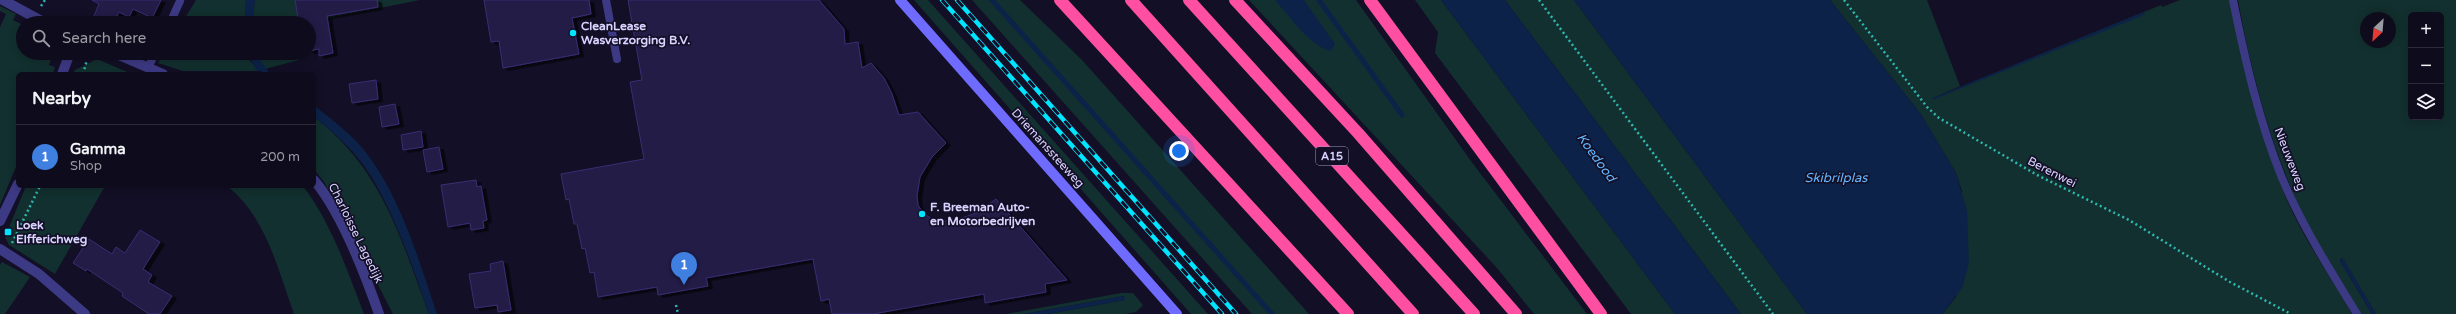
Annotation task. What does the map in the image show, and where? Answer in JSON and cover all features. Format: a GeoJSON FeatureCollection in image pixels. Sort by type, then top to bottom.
{"type":"FeatureCollection","features":[{"type":"Feature","properties":{"kind":"highway"},"geometry":{"type":"LineString","coordinates":[[1060,0],[1348,314]]}},
{"type":"Feature","properties":{"kind":"highway"},"geometry":{"type":"LineString","coordinates":[[1131,0],[1413,314]]}},
{"type":"Feature","properties":{"kind":"highway","name":"A15"},"geometry":{"type":"LineString","coordinates":[[1189,0],[1474,314]]}},
{"type":"Feature","properties":{"kind":"highway","name":"A15"},"geometry":{"type":"LineString","coordinates":[[1235,0],[1358,133],[1516,314]]}},
{"type":"Feature","properties":{"kind":"highway"},"geometry":{"type":"LineString","coordinates":[[1370,0],[1601,314]]}},
{"type":"Feature","properties":{"kind":"main road","name":"Driemanssteeweg"},"geometry":{"type":"LineString","coordinates":[[900,0],[1177,314]]}},
{"type":"Feature","properties":{"kind":"street"},"geometry":{"type":"LineString","coordinates":[[3,0],[32,16]]}},
{"type":"Feature","properties":{"kind":"street"},"geometry":{"type":"LineString","coordinates":[[63,72],[67,60]]}},
{"type":"Feature","properties":{"kind":"street"},"geometry":{"type":"LineString","coordinates":[[130,60],[158,72]]}},
{"type":"Feature","properties":{"kind":"street","name":"Charloisse Lagedijk"},"geometry":{"type":"LineString","coordinates":[[316,183],[327,199],[374,298],[379,314]]}},
{"type":"Feature","properties":{"kind":"street"},"geometry":{"type":"LineString","coordinates":[[0,221],[16,188]]}},
{"type":"Feature","properties":{"kind":"street"},"geometry":{"type":"LineString","coordinates":[[3,250],[39,274],[85,314]]}},
{"type":"Feature","properties":{"kind":"street","name":"Charloisse Lagedijk"},"geometry":{"type":"LineString","coordinates":[[374,298],[385,314]]}},
{"type":"Feature","properties":{"kind":"lane"},"geometry":{"type":"LineString","coordinates":[[606,0],[617,59]]}},
{"type":"Feature","properties":{"kind":"lane","name":"Nieuweweg"},"geometry":{"type":"LineString","coordinates":[[2233,0],[2248,69],[2272,152],[2283,180],[2304,225],[2357,314]]}},
{"type":"Feature","properties":{"kind":"lane"},"geometry":{"type":"LineString","coordinates":[[173,16],[180,1]]}},
{"type":"Feature","properties":{"kind":"lane"},"geometry":{"type":"LineString","coordinates":[[148,68],[152,60]]}},
{"type":"Feature","properties":{"kind":"path"},"geometry":{"type":"LineString","coordinates":[[1539,0],[1773,314]]}},
{"type":"Feature","properties":{"kind":"path","name":"Berenwei"},"geometry":{"type":"LineString","coordinates":[[1844,0],[1927,106],[1939,118],[2039,176],[2129,220],[2230,282],[2291,314]]}},
{"type":"Feature","properties":{"kind":"path"},"geometry":{"type":"LineString","coordinates":[[84,72],[87,60]]}},
{"type":"Feature","properties":{"kind":"path"},"geometry":{"type":"LineString","coordinates":[[3,250],[19,232],[39,188]]}},
{"type":"Feature","properties":{"kind":"path"},"geometry":{"type":"LineString","coordinates":[[676,304],[678,314]]}},
{"type":"Feature","properties":{"kind":"green space"},"geometry":{"type":"Polygon","coordinates":[[[196,0],[246,0],[245,16],[186,16],[196,0]]]}},
{"type":"Feature","properties":{"kind":"green space"},"geometry":{"type":"Polygon","coordinates":[[[255,0],[420,0],[316,21],[316,16],[253,16],[255,0]]]}},
{"type":"Feature","properties":{"kind":"green space"},"geometry":{"type":"Polygon","coordinates":[[[914,0],[928,0],[1208,314],[1191,314],[914,0]]]}},
{"type":"Feature","properties":{"kind":"green space"},"geometry":{"type":"Polygon","coordinates":[[[972,0],[1020,0],[1082,60],[1309,314],[1252,314],[972,0]]]}},
{"type":"Feature","properties":{"kind":"green space"},"geometry":{"type":"Polygon","coordinates":[[[1249,0],[1356,0],[1471,161],[1587,314],[1534,314],[1497,268],[1249,0]]]}},
{"type":"Feature","properties":{"kind":"green space"},"geometry":{"type":"Polygon","coordinates":[[[1415,0],[1441,0],[1675,314],[1631,314],[1435,53],[1438,32],[1415,0]]]}},
{"type":"Feature","properties":{"kind":"green space"},"geometry":{"type":"Polygon","coordinates":[[[1505,0],[1574,0],[1807,314],[1741,314],[1505,0]]]}},
{"type":"Feature","properties":{"kind":"green space"},"geometry":{"type":"Polygon","coordinates":[[[1830,0],[1927,0],[1960,86],[1933,98],[2161,5],[2162,7],[2180,0],[2230,0],[2241,51],[2260,125],[2286,198],[2309,242],[2352,314],[1942,314],[1956,297],[1962,191],[1956,173],[1920,113],[1830,0]]]}},
{"type":"Feature","properties":{"kind":"green space"},"geometry":{"type":"Polygon","coordinates":[[[2238,0],[2456,0],[2456,314],[2376,314],[2341,258],[2340,261],[2372,314],[2361,314],[2320,248],[2294,196],[2271,135],[2252,68],[2238,0]]]}},
{"type":"Feature","properties":{"kind":"green space"},"geometry":{"type":"Polygon","coordinates":[[[0,6],[16,14],[13,20],[16,22],[16,60],[51,60],[49,65],[55,67],[54,72],[16,72],[16,167],[0,205],[0,27],[6,14],[0,11],[0,6]]]}},
{"type":"Feature","properties":{"kind":"green space"},"geometry":{"type":"Polygon","coordinates":[[[95,60],[99,60],[127,72],[74,72],[75,70],[95,60]]]}},
{"type":"Feature","properties":{"kind":"green space"},"geometry":{"type":"Polygon","coordinates":[[[160,60],[250,60],[260,71],[183,71],[158,63],[160,60]]]}},
{"type":"Feature","properties":{"kind":"green space"},"geometry":{"type":"Polygon","coordinates":[[[259,60],[299,60],[265,69],[259,60]]]}},
{"type":"Feature","properties":{"kind":"green space"},"geometry":{"type":"Polygon","coordinates":[[[316,119],[337,137],[357,159],[373,182],[398,232],[429,314],[393,314],[324,182],[316,172],[316,119]]]}},
{"type":"Feature","properties":{"kind":"green space"},"geometry":{"type":"Polygon","coordinates":[[[25,188],[104,188],[55,274],[9,245],[5,237],[25,188]]]}},
{"type":"Feature","properties":{"kind":"green space"},"geometry":{"type":"Polygon","coordinates":[[[229,188],[304,188],[331,232],[364,314],[294,314],[269,245],[252,212],[229,188]]]}},
{"type":"Feature","properties":{"kind":"green space"},"geometry":{"type":"Polygon","coordinates":[[[2,262],[30,277],[5,314],[0,314],[0,265],[2,262]]]}},
{"type":"Feature","properties":{"kind":"green space"},"geometry":{"type":"Polygon","coordinates":[[[1121,293],[1133,293],[1143,305],[1136,312],[1125,314],[1048,314],[1124,300],[1124,296],[1024,314],[1006,314],[1121,293]]]}},
{"type":"Feature","properties":{"kind":"water"},"geometry":{"type":"Polygon","coordinates":[[[246,0],[255,0],[253,16],[245,16],[246,0]]]}},
{"type":"Feature","properties":{"kind":"water"},"geometry":{"type":"Polygon","coordinates":[[[1275,0],[1304,0],[1335,44],[1331,51],[1324,49],[1308,38],[1275,0]]]}},
{"type":"Feature","properties":{"kind":"water","name":"Koedood"},"geometry":{"type":"Polygon","coordinates":[[[1441,0],[1505,0],[1741,314],[1675,314],[1441,0]]]}},
{"type":"Feature","properties":{"kind":"water","name":"Skibrilplas"},"geometry":{"type":"Polygon","coordinates":[[[1574,0],[1830,0],[1920,113],[1956,173],[1967,211],[1969,263],[1962,288],[1942,314],[1807,314],[1574,0]]]}},
{"type":"Feature","properties":{"kind":"water"},"geometry":{"type":"Polygon","coordinates":[[[2144,12],[2145,14],[2139,17],[1932,100],[1933,98],[2144,12]]]}},
{"type":"Feature","properties":{"kind":"water"},"geometry":{"type":"Polygon","coordinates":[[[251,60],[260,60],[269,72],[263,72],[256,70],[251,60]]]}},
{"type":"Feature","properties":{"kind":"water"},"geometry":{"type":"Polygon","coordinates":[[[316,107],[356,141],[380,173],[400,212],[437,314],[429,314],[396,225],[380,191],[359,159],[330,130],[316,119],[316,107]]]}},
{"type":"Feature","properties":{"kind":"water"},"geometry":{"type":"Polygon","coordinates":[[[2342,258],[2376,314],[2372,314],[2340,261],[2342,258]]]}},
{"type":"Feature","properties":{"kind":"water"},"geometry":{"type":"Polygon","coordinates":[[[1124,296],[1125,300],[1048,314],[1024,314],[1124,296]]]}},
{"type":"Feature","properties":{"kind":"building"},"geometry":{"type":"Polygon","coordinates":[[[92,0],[161,0],[153,16],[148,16],[133,9],[130,16],[119,12],[117,16],[94,16],[99,4],[92,0]]]}},
{"type":"Feature","properties":{"kind":"building"},"geometry":{"type":"Polygon","coordinates":[[[295,0],[377,0],[378,7],[327,16],[333,53],[319,56],[319,49],[316,50],[316,16],[298,16],[295,0]]]}},
{"type":"Feature","properties":{"kind":"building"},"geometry":{"type":"Polygon","coordinates":[[[484,0],[589,0],[591,14],[572,18],[579,54],[503,68],[499,41],[491,42],[484,0]]]}},
{"type":"Feature","properties":{"kind":"building"},"geometry":{"type":"Polygon","coordinates":[[[628,0],[819,0],[844,29],[845,44],[858,42],[862,68],[871,63],[884,78],[892,94],[899,115],[918,112],[946,143],[932,157],[920,177],[917,196],[918,205],[923,213],[935,221],[954,221],[976,213],[996,199],[1067,280],[1045,284],[1046,292],[985,303],[984,294],[873,314],[832,314],[829,299],[821,301],[813,259],[706,278],[708,286],[658,295],[657,287],[598,297],[594,272],[590,273],[585,248],[582,249],[577,224],[574,224],[569,199],[566,200],[561,174],[644,159],[630,82],[642,80],[628,0]]]}},
{"type":"Feature","properties":{"kind":"building"},"geometry":{"type":"Polygon","coordinates":[[[376,80],[378,99],[352,103],[349,84],[376,80]]]}},
{"type":"Feature","properties":{"kind":"building"},"geometry":{"type":"Polygon","coordinates":[[[395,104],[399,124],[382,127],[379,107],[395,104]]]}},
{"type":"Feature","properties":{"kind":"building"},"geometry":{"type":"Polygon","coordinates":[[[421,131],[423,147],[403,150],[401,135],[421,131]]]}},
{"type":"Feature","properties":{"kind":"building"},"geometry":{"type":"Polygon","coordinates":[[[439,147],[443,169],[427,172],[423,150],[439,147]]]}},
{"type":"Feature","properties":{"kind":"building"},"geometry":{"type":"Polygon","coordinates":[[[476,180],[477,187],[481,186],[487,220],[483,221],[484,228],[471,230],[470,223],[448,227],[441,185],[476,180]]]}},
{"type":"Feature","properties":{"kind":"building"},"geometry":{"type":"Polygon","coordinates":[[[140,230],[160,242],[143,269],[152,275],[148,282],[172,296],[160,314],[149,314],[122,296],[123,293],[87,269],[86,271],[73,263],[89,239],[112,254],[116,247],[125,253],[140,230]]]}},
{"type":"Feature","properties":{"kind":"building"},"geometry":{"type":"Polygon","coordinates":[[[503,261],[511,310],[498,312],[497,305],[475,308],[469,274],[491,271],[490,264],[503,261]]]}},
{"type":"Feature","properties":{"kind":"waterway"},"geometry":{"type":"LineString","coordinates":[[992,0],[1272,314]]}},
{"type":"Feature","properties":{"kind":"waterway"},"geometry":{"type":"LineString","coordinates":[[1319,0],[1402,115]]}},
{"type":"Feature","properties":{"kind":"railway"},"geometry":{"type":"LineString","coordinates":[[942,0],[1222,314]]}},
{"type":"Feature","properties":{"kind":"railway"},"geometry":{"type":"LineString","coordinates":[[957,0],[1236,314]]}},
{"type":"Feature","properties":{"kind":"place","name":"CleanLease Wasverzorging B.V."},"geometry":{"type":"Point","coordinates":[573,33]}},
{"type":"Feature","properties":{"kind":"place","name":"F. Breeman Auto- en Motorbedrijven"},"geometry":{"type":"Point","coordinates":[922,214]}},
{"type":"Feature","properties":{"kind":"place","name":"Loek Elfferichweg"},"geometry":{"type":"Point","coordinates":[8,232]}},
{"type":"Feature","properties":{"kind":"place","name":"Gamma"},"geometry":{"type":"Point","coordinates":[684,285]}}]}
